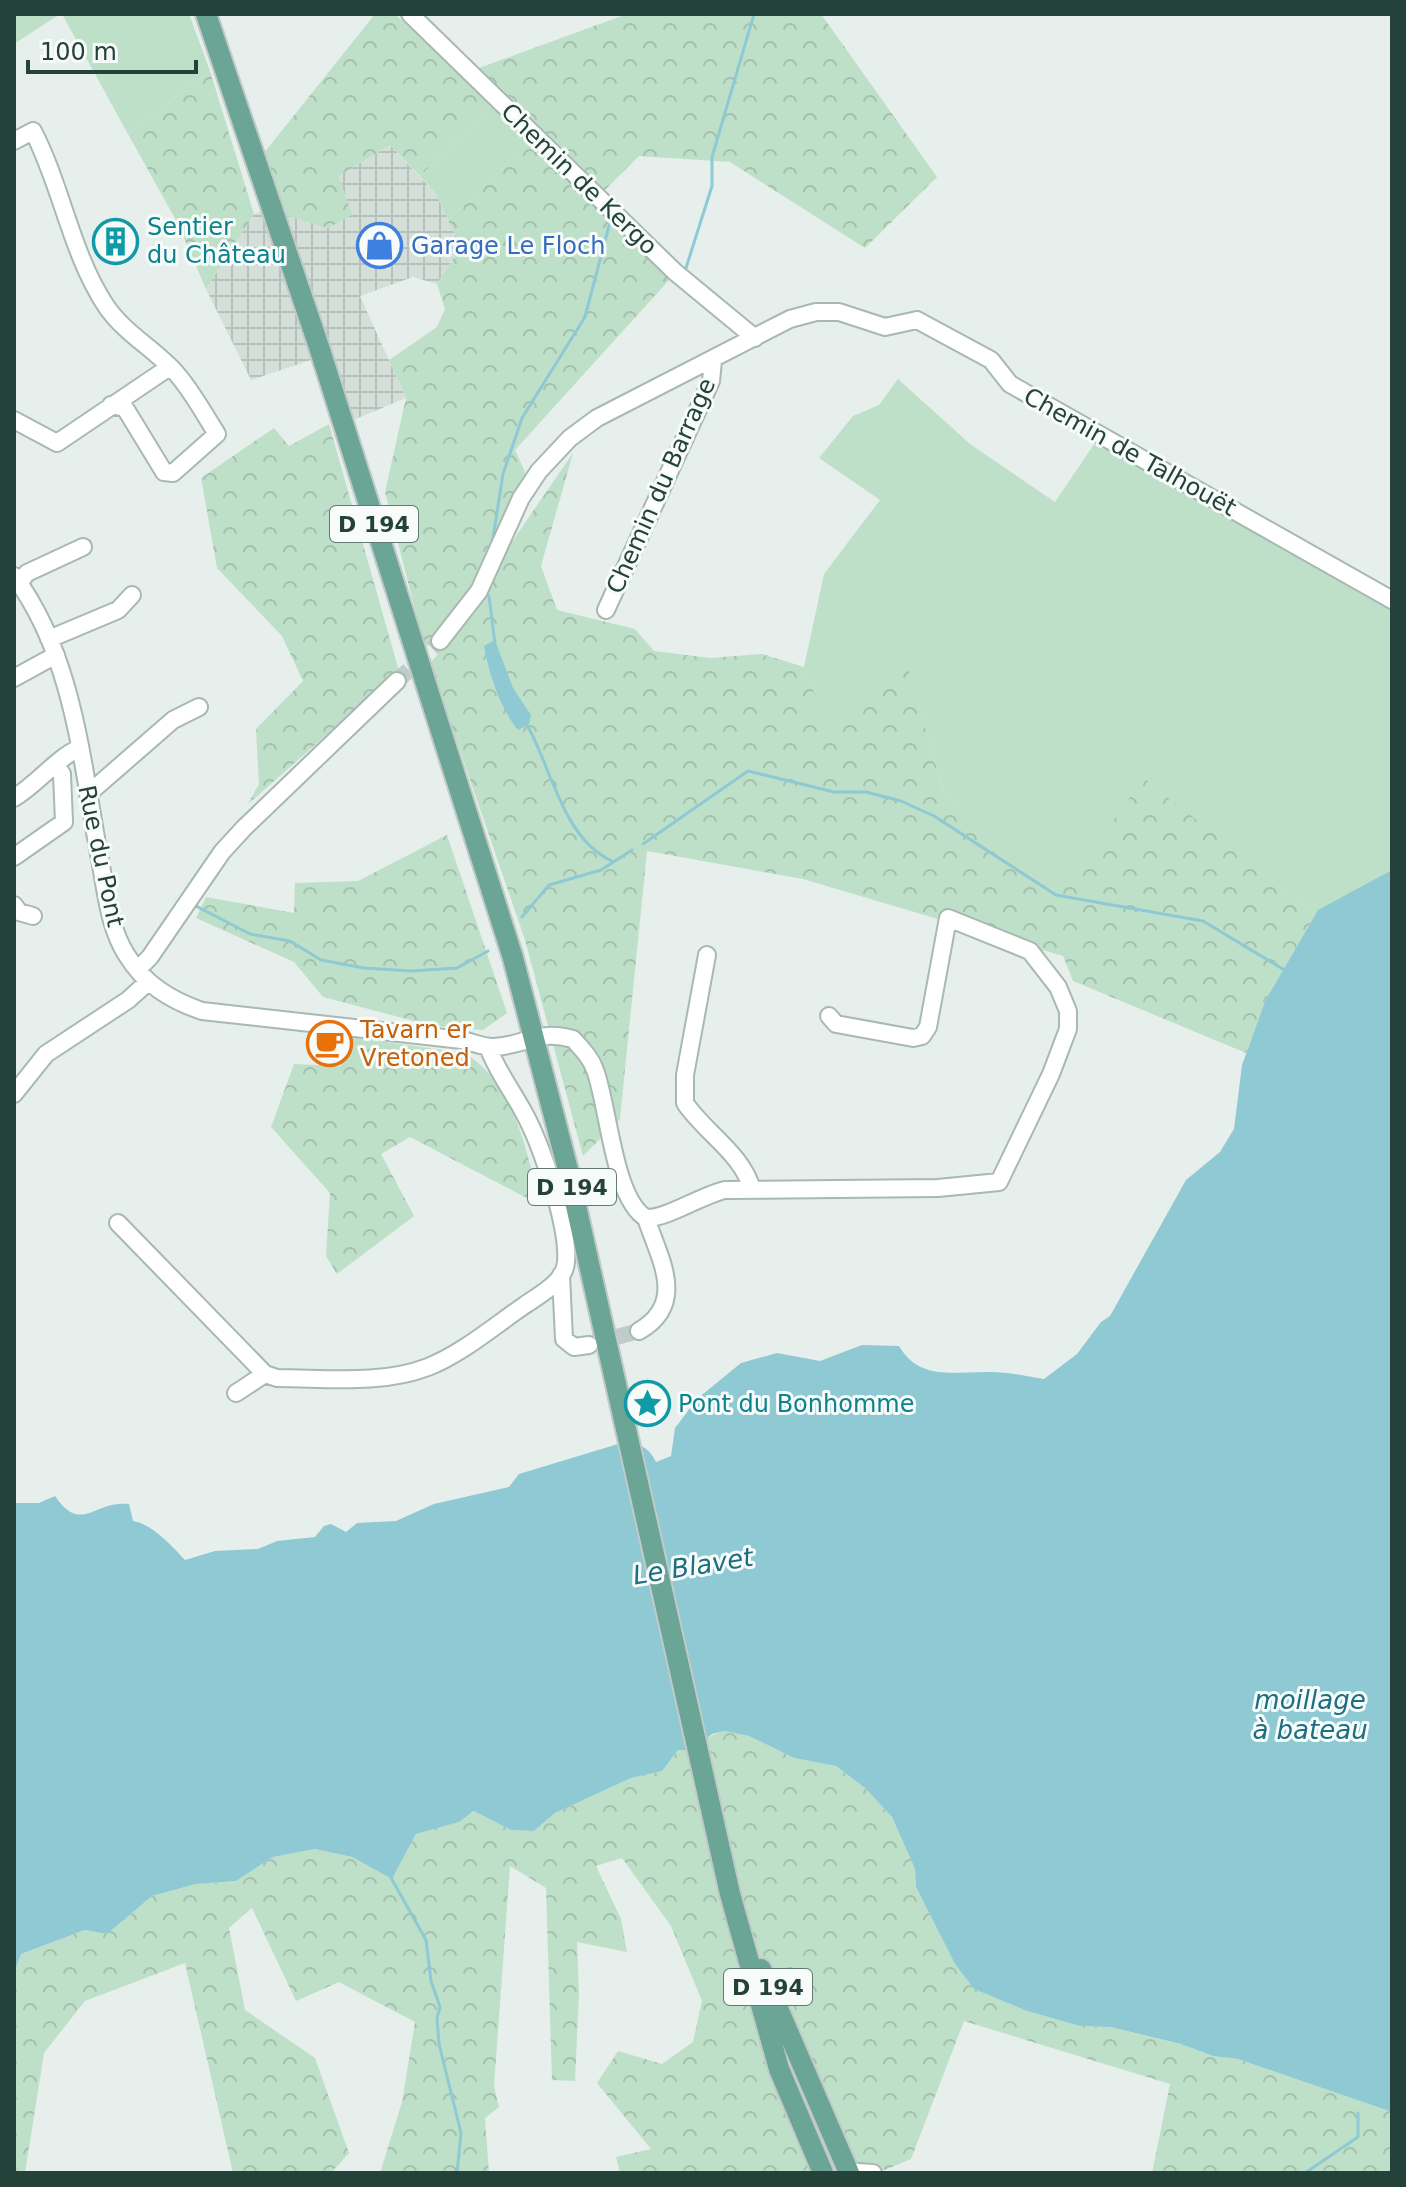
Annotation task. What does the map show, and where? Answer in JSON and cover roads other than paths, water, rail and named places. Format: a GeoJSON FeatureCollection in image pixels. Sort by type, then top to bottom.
{"type":"FeatureCollection","features":[{"type":"Feature","properties":{"kind":"main road","name":"D 194"},"geometry":{"type":"LineString","coordinates":[[206,14],[319,347],[534,1036],[598,1342],[709,1792],[751,1941],[860,2173]]}},
{"type":"Feature","properties":{"kind":"main road","name":"D 194"},"geometry":{"type":"LineString","coordinates":[[709,1792],[730,1894],[767,2031],[779,2069],[823,2173]]}},
{"type":"Feature","properties":{"kind":"street","name":"Chemin de Kergo"},"geometry":{"type":"LineString","coordinates":[[410,14],[675,272],[755,338]]}},
{"type":"Feature","properties":{"kind":"street"},"geometry":{"type":"LineString","coordinates":[[14,141],[33,131],[51,166],[84,262],[106,305],[132,337],[184,384],[217,434],[173,473],[164,472],[125,408],[111,405]]}},
{"type":"Feature","properties":{"kind":"street","name":"Chemin de Talhouët"},"geometry":{"type":"LineString","coordinates":[[440,641],[479,591],[521,498],[553,454],[597,418],[790,319],[816,312],[839,312],[885,327],[917,320],[991,360],[1010,384],[1392,600]]}},
{"type":"Feature","properties":{"kind":"street","name":"Chemin du Barrage"},"geometry":{"type":"LineString","coordinates":[[606,610],[711,381],[713,361]]}},
{"type":"Feature","properties":{"kind":"street"},"geometry":{"type":"LineString","coordinates":[[14,420],[57,443],[168,368]]}},
{"type":"Feature","properties":{"kind":"street"},"geometry":{"type":"LineString","coordinates":[[17,579],[83,547]]}},
{"type":"Feature","properties":{"kind":"street","name":"Rue du Pont"},"geometry":{"type":"LineString","coordinates":[[17,579],[52,647],[79,748],[109,907],[118,937],[143,975],[178,1003],[202,1011],[435,1036],[488,1047],[510,1045],[534,1036]]}},
{"type":"Feature","properties":{"kind":"street"},"geometry":{"type":"LineString","coordinates":[[14,678],[52,647],[118,610],[132,595]]}},
{"type":"Feature","properties":{"kind":"street"},"geometry":{"type":"LineString","coordinates":[[14,1094],[46,1054],[128,1000],[156,950],[222,852],[397,681]]}},
{"type":"Feature","properties":{"kind":"street"},"geometry":{"type":"LineString","coordinates":[[88,794],[173,720],[199,707]]}},
{"type":"Feature","properties":{"kind":"street"},"geometry":{"type":"LineString","coordinates":[[14,798],[57,767],[66,754],[79,748]]}},
{"type":"Feature","properties":{"kind":"street"},"geometry":{"type":"LineString","coordinates":[[14,857],[64,822],[62,774],[57,767]]}},
{"type":"Feature","properties":{"kind":"street"},"geometry":{"type":"LineString","coordinates":[[14,905],[19,912],[33,916]]}},
{"type":"Feature","properties":{"kind":"street"},"geometry":{"type":"LineString","coordinates":[[534,1036],[573,1039],[586,1053],[601,1090],[625,1187],[636,1212],[646,1218],[655,1217],[705,1194],[752,1190],[989,1185],[999,1182],[1051,1074],[1068,1029],[1068,1011],[1058,987],[1030,951],[948,918],[928,1027],[922,1036],[913,1038],[836,1024],[829,1016]]}},
{"type":"Feature","properties":{"kind":"street"},"geometry":{"type":"LineString","coordinates":[[707,955],[685,1075],[685,1103],[742,1167],[752,1190]]}},
{"type":"Feature","properties":{"kind":"street"},"geometry":{"type":"LineString","coordinates":[[118,1223],[265,1374],[277,1378],[361,1378],[412,1372],[446,1358],[546,1290],[561,1275],[567,1260],[548,1173],[528,1121],[494,1064],[488,1047]]}},
{"type":"Feature","properties":{"kind":"street"},"geometry":{"type":"LineString","coordinates":[[14,1063],[29,1073]]}},
{"type":"Feature","properties":{"kind":"street"},"geometry":{"type":"LineString","coordinates":[[639,1331],[661,1313],[668,1293],[664,1266],[646,1218]]}},
{"type":"Feature","properties":{"kind":"street"},"geometry":{"type":"LineString","coordinates":[[561,1275],[564,1339],[574,1347],[598,1342]]}},
{"type":"Feature","properties":{"kind":"street"},"geometry":{"type":"LineString","coordinates":[[236,1393],[265,1374]]}},
{"type":"Feature","properties":{"kind":"water"},"geometry":{"type":"Polygon","coordinates":[[[493,641],[513,688],[531,715],[529,724],[518,730],[501,701],[489,668],[484,646],[493,641]]]}},
{"type":"Feature","properties":{"kind":"water"},"geometry":{"type":"Polygon","coordinates":[[[1392,870],[1392,2112],[1238,2059],[1213,2056],[1181,2044],[1110,2027],[1080,2026],[1027,2011],[974,1989],[955,1964],[916,1887],[915,1869],[892,1817],[865,1788],[836,1766],[794,1758],[749,1736],[724,1731],[712,1734],[694,1750],[678,1750],[662,1771],[631,1778],[555,1813],[534,1831],[511,1830],[474,1811],[459,1822],[416,1834],[392,1879],[352,1857],[315,1849],[273,1857],[236,1881],[196,1884],[152,1896],[107,1934],[85,1930],[21,1954],[14,1973],[14,1503],[39,1503],[55,1496],[64,1507],[81,1515],[117,1504],[129,1504],[133,1521],[154,1531],[185,1560],[215,1551],[258,1549],[277,1541],[315,1537],[324,1526],[331,1524],[346,1532],[357,1523],[396,1521],[434,1504],[509,1487],[519,1474],[628,1441],[645,1448],[656,1462],[671,1456],[675,1428],[697,1399],[741,1363],[777,1353],[820,1361],[862,1345],[899,1346],[917,1365],[928,1370],[997,1372],[1044,1379],[1077,1354],[1101,1322],[1110,1316],[1186,1180],[1220,1152],[1234,1129],[1242,1065],[1265,1001],[1318,910],[1392,870]]]}},
{"type":"Feature","properties":{"kind":"waterway"},"geometry":{"type":"LineString","coordinates":[[685,271],[712,186],[712,157],[754,14]]}},
{"type":"Feature","properties":{"kind":"waterway"},"geometry":{"type":"LineString","coordinates":[[492,544],[503,474],[522,418],[585,317],[610,222]]}},
{"type":"Feature","properties":{"kind":"waterway"},"geometry":{"type":"LineString","coordinates":[[489,596],[495,644]]}},
{"type":"Feature","properties":{"kind":"waterway"},"geometry":{"type":"LineString","coordinates":[[527,725],[570,820],[595,851],[612,861]]}},
{"type":"Feature","properties":{"kind":"waterway"},"geometry":{"type":"LineString","coordinates":[[643,844],[748,771],[834,792],[866,792],[901,801],[934,816],[1056,895],[1203,921],[1286,971]]}},
{"type":"Feature","properties":{"kind":"waterway"},"geometry":{"type":"LineString","coordinates":[[522,917],[549,885],[601,870],[632,850]]}},
{"type":"Feature","properties":{"kind":"waterway"},"geometry":{"type":"LineString","coordinates":[[196,906],[250,934],[290,941],[321,960],[364,968],[411,971],[457,968],[488,951]]}},
{"type":"Feature","properties":{"kind":"waterway"},"geometry":{"type":"LineString","coordinates":[[390,1876],[426,1940],[431,1981],[440,2007],[437,2018],[439,2044],[461,2133],[457,2173]]}},
{"type":"Feature","properties":{"kind":"waterway"},"geometry":{"type":"LineString","coordinates":[[1305,2173],[1358,2137],[1358,2113]]}},
{"type":"Feature","properties":{"kind":"tunnel"},"geometry":{"type":"LineString","coordinates":[[397,681],[440,641]]}},
{"type":"Feature","properties":{"kind":"tunnel"},"geometry":{"type":"LineString","coordinates":[[594,1343],[639,1331]]}},
{"type":"Feature","properties":{"kind":"place","name":"Sentier du Château"},"geometry":{"type":"Point","coordinates":[116,241]}},
{"type":"Feature","properties":{"kind":"place","name":"Garage Le Floch"},"geometry":{"type":"Point","coordinates":[380,246]}},
{"type":"Feature","properties":{"kind":"place","name":"Tavarn er Vretoned"},"geometry":{"type":"Point","coordinates":[329,1044]}},
{"type":"Feature","properties":{"kind":"place","name":"Pont du Bonhomme"},"geometry":{"type":"Point","coordinates":[647,1404]}},
{"type":"Feature","properties":{"kind":"water label","name":"Le Blavet"},"geometry":{"type":"Point","coordinates":[693,1566]}},
{"type":"Feature","properties":{"kind":"water label","name":"moillage à bateau"},"geometry":{"type":"Point","coordinates":[1310,1715]}}]}
